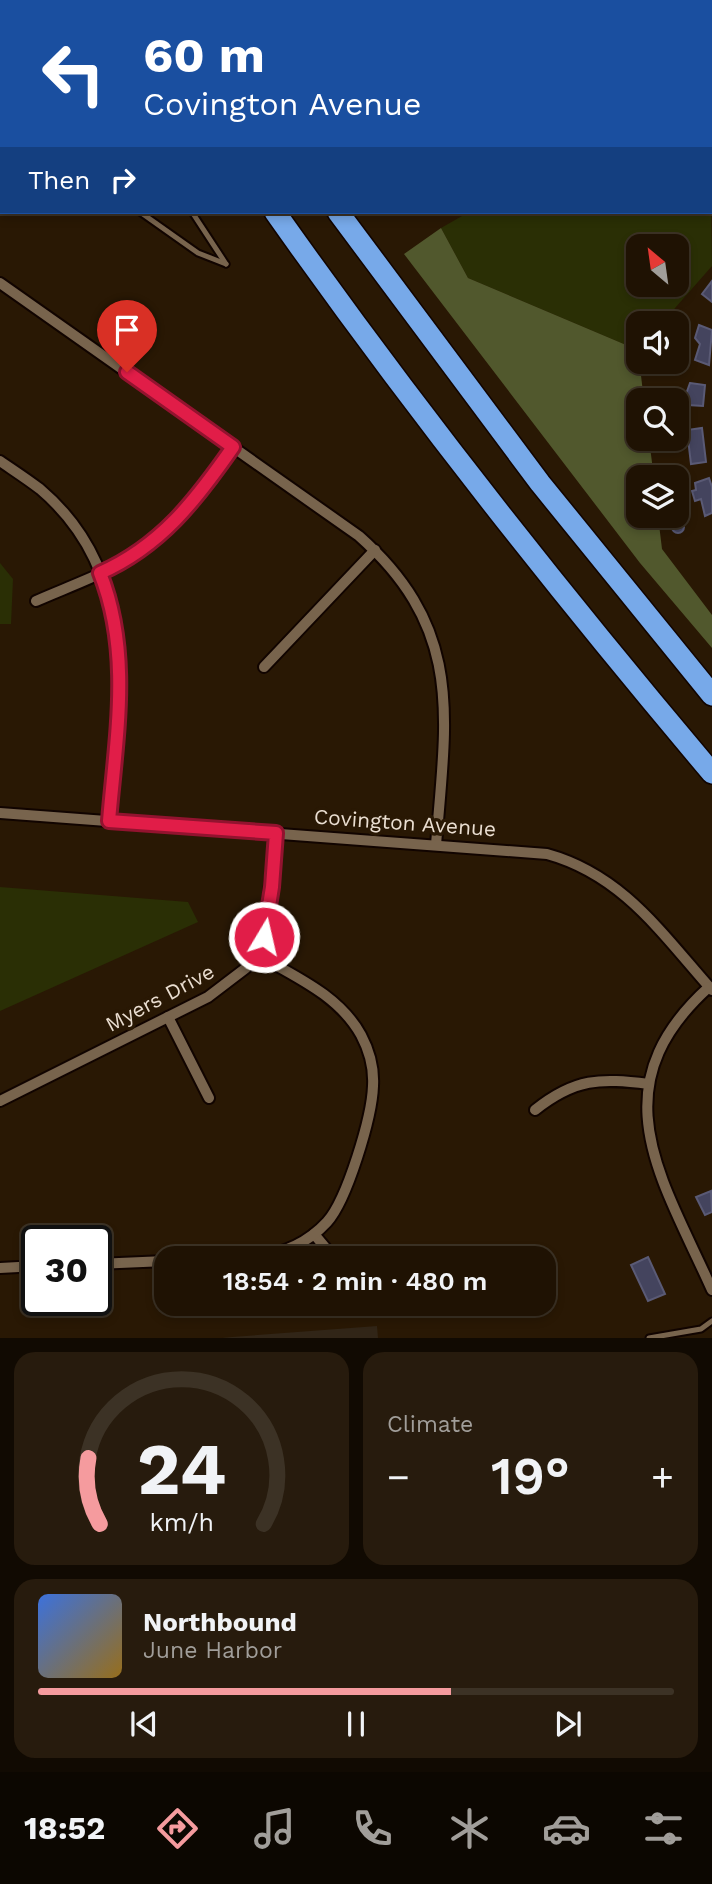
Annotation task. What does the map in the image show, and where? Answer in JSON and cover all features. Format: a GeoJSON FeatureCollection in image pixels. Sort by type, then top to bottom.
{"type":"FeatureCollection","features":[{"type":"Feature","properties":{"kind":"highway"},"geometry":{"type":"LineString","coordinates":[[276,214],[410,398],[499,514],[712,774]]}},
{"type":"Feature","properties":{"kind":"highway"},"geometry":{"type":"LineString","coordinates":[[339,214],[540,483],[712,695]]}},
{"type":"Feature","properties":{"kind":"street"},"geometry":{"type":"LineString","coordinates":[[0,283],[376,550],[393,568],[421,611],[439,657],[445,709],[436,845]]}},
{"type":"Feature","properties":{"kind":"street"},"geometry":{"type":"LineString","coordinates":[[36,601],[140,552],[170,527],[198,497],[233,447]]}},
{"type":"Feature","properties":{"kind":"street"},"geometry":{"type":"LineString","coordinates":[[0,461],[40,489],[81,538],[100,573],[113,611],[120,661],[109,821]]}},
{"type":"Feature","properties":{"kind":"street"},"geometry":{"type":"LineString","coordinates":[[264,667],[376,550]]}},
{"type":"Feature","properties":{"kind":"street","name":"Covington Avenue"},"geometry":{"type":"LineString","coordinates":[[0,813],[547,854],[584,866],[624,892],[710,988]]}},
{"type":"Feature","properties":{"kind":"street","name":"Myers Drive"},"geometry":{"type":"LineString","coordinates":[[0,1101],[229,984],[256,954],[267,925],[276,833]]}},
{"type":"Feature","properties":{"kind":"street"},"geometry":{"type":"LineString","coordinates":[[256,954],[323,993],[339,1006],[360,1034],[370,1058],[374,1084],[372,1102],[349,1181],[328,1220],[314,1234],[292,1246]]}},
{"type":"Feature","properties":{"kind":"street"},"geometry":{"type":"LineString","coordinates":[[710,988],[685,1010],[665,1038],[649,1084],[647,1126],[655,1164],[709,1277],[712,1290]]}},
{"type":"Feature","properties":{"kind":"street"},"geometry":{"type":"LineString","coordinates":[[168,1017],[209,1098]]}},
{"type":"Feature","properties":{"kind":"street"},"geometry":{"type":"LineString","coordinates":[[535,1110],[569,1087],[588,1081],[606,1079],[649,1084]]}},
{"type":"Feature","properties":{"kind":"street"},"geometry":{"type":"LineString","coordinates":[[314,1234],[324,1246]]}},
{"type":"Feature","properties":{"kind":"street"},"geometry":{"type":"LineString","coordinates":[[112,1263],[154,1262]]}},
{"type":"Feature","properties":{"kind":"street"},"geometry":{"type":"LineString","coordinates":[[0,1268],[21,1267]]}},
{"type":"Feature","properties":{"kind":"lane"},"geometry":{"type":"LineString","coordinates":[[143,214],[198,253],[226,264],[193,214]]}},
{"type":"Feature","properties":{"kind":"lane"},"geometry":{"type":"LineString","coordinates":[[649,1338],[701,1329],[712,1321]]}},
{"type":"Feature","properties":{"kind":"shaded area"},"geometry":{"type":"Polygon","coordinates":[[[377,1326],[378,1338],[222,1338],[232,1337],[377,1326]]]}},
{"type":"Feature","properties":{"kind":"green space"},"geometry":{"type":"Polygon","coordinates":[[[466,214],[711,214],[712,266],[690,291],[690,234],[626,234],[626,298],[684,298],[672,311],[626,311],[626,345],[468,278],[441,228],[466,214]]]}},
{"type":"Feature","properties":{"kind":"green space"},"geometry":{"type":"Polygon","coordinates":[[[441,228],[468,278],[626,345],[626,374],[641,374],[642,388],[626,388],[626,451],[651,451],[652,465],[626,465],[626,528],[659,528],[662,549],[712,615],[712,648],[640,563],[404,254],[441,228]]]}},
{"type":"Feature","properties":{"kind":"green space"},"geometry":{"type":"Polygon","coordinates":[[[0,563],[13,579],[11,624],[0,624],[0,563]]]}},
{"type":"Feature","properties":{"kind":"green space"},"geometry":{"type":"Polygon","coordinates":[[[0,887],[188,902],[198,922],[0,1011],[0,887]]]}},
{"type":"Feature","properties":{"kind":"building"},"geometry":{"type":"Polygon","coordinates":[[[712,281],[712,302],[702,294],[712,281]]]}},
{"type":"Feature","properties":{"kind":"building"},"geometry":{"type":"Polygon","coordinates":[[[699,325],[712,330],[709,365],[695,360],[700,344],[695,338],[699,325]]]}},
{"type":"Feature","properties":{"kind":"building"},"geometry":{"type":"Polygon","coordinates":[[[690,383],[705,385],[703,406],[689,405],[690,383]]]}},
{"type":"Feature","properties":{"kind":"building"},"geometry":{"type":"Polygon","coordinates":[[[702,428],[706,462],[691,464],[689,430],[702,428]]]}},
{"type":"Feature","properties":{"kind":"building"},"geometry":{"type":"Polygon","coordinates":[[[709,478],[712,487],[712,513],[705,516],[701,499],[695,501],[692,491],[696,490],[695,483],[709,478]]]}},
{"type":"Feature","properties":{"kind":"building"},"geometry":{"type":"Polygon","coordinates":[[[672,528],[684,528],[678,533],[672,528]]]}},
{"type":"Feature","properties":{"kind":"building"},"geometry":{"type":"Polygon","coordinates":[[[711,1191],[712,1212],[705,1215],[696,1197],[711,1191]]]}},
{"type":"Feature","properties":{"kind":"building"},"geometry":{"type":"Polygon","coordinates":[[[648,1257],[665,1294],[648,1301],[631,1265],[648,1257]]]}},
{"type":"Feature","properties":{"kind":"route"},"geometry":{"type":"LineString","coordinates":[[127,372],[233,447],[180,518],[140,552],[100,573],[113,611],[120,661],[109,821],[276,833],[272,887],[264,937]]}}]}
